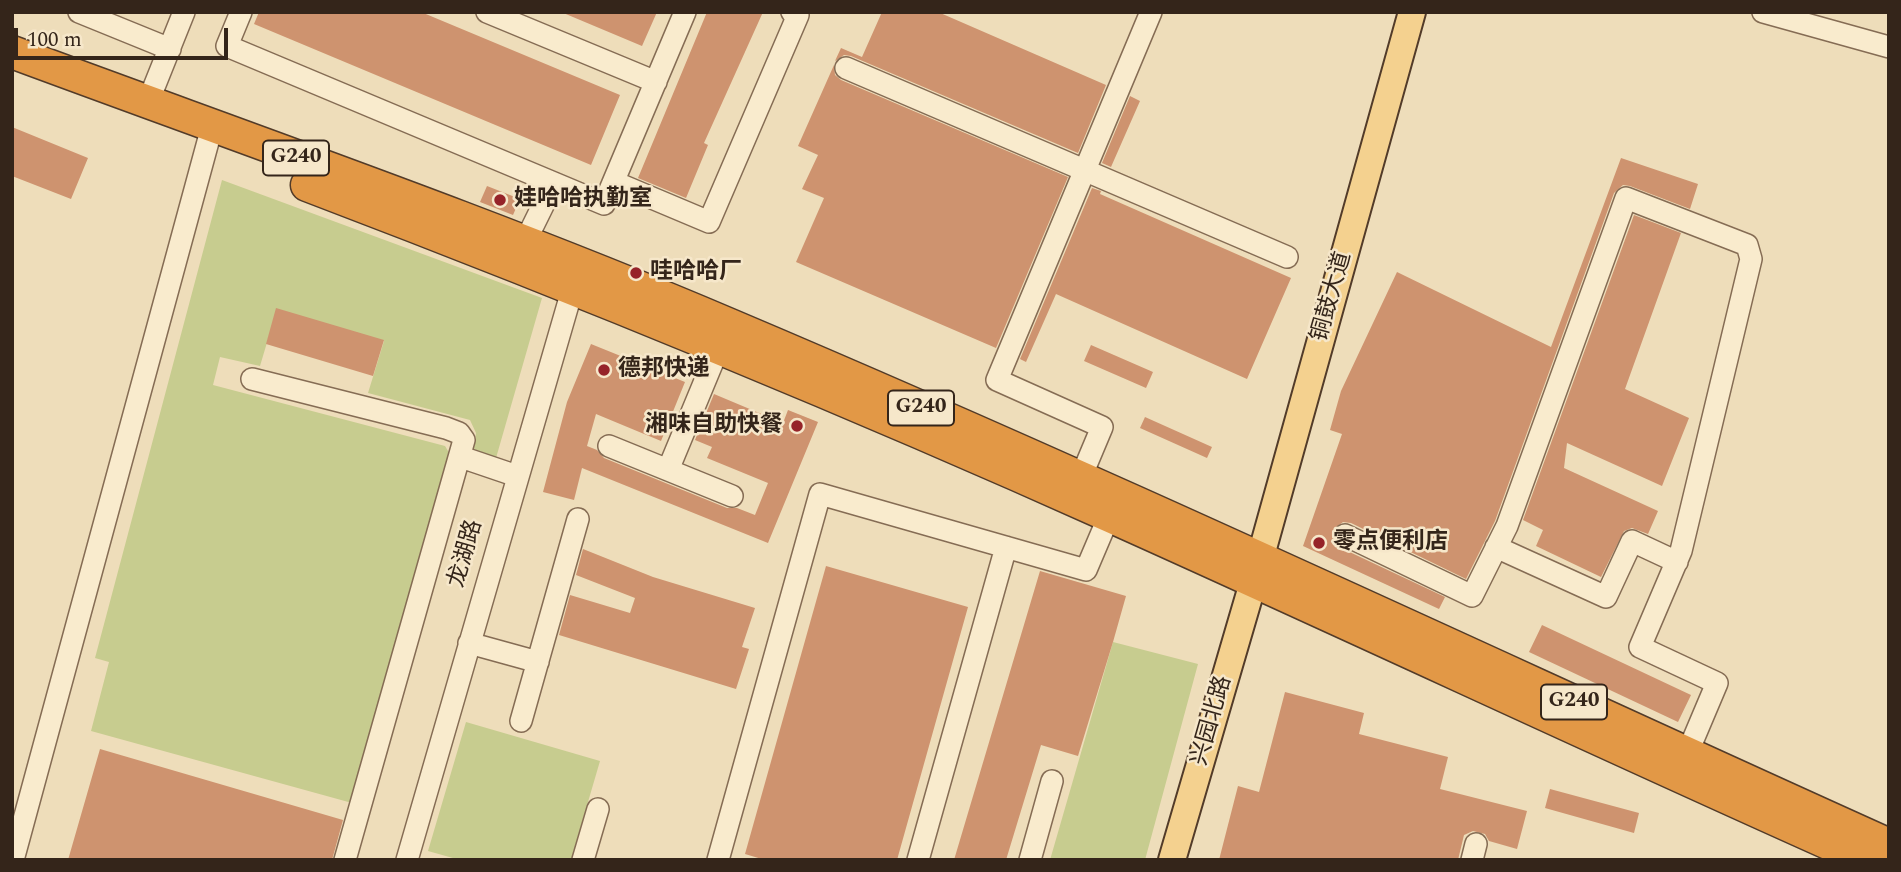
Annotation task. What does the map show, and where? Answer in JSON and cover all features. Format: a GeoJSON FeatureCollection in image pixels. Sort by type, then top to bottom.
{"type":"FeatureCollection","features":[{"type":"Feature","properties":{"kind":"highway","name":"G240"},"geometry":{"type":"LineString","coordinates":[[12,52],[148,102],[209,137],[576,275],[740,329],[1081,477],[1257,570],[1866,860]]}},
{"type":"Feature","properties":{"kind":"highway","name":"G240"},"geometry":{"type":"LineString","coordinates":[[12,75],[525,242],[576,275],[719,347],[1109,516],[1257,570],[1687,754],[1889,845]]}},
{"type":"Feature","properties":{"kind":"main road","name":"铜鼓大道"},"geometry":{"type":"LineString","coordinates":[[1257,570],[1412,12]]}},
{"type":"Feature","properties":{"kind":"main road","name":"兴园北路"},"geometry":{"type":"LineString","coordinates":[[1172,860],[1257,570]]}},
{"type":"Feature","properties":{"kind":"street"},"geometry":{"type":"LineString","coordinates":[[79,12],[170,49]]}},
{"type":"Feature","properties":{"kind":"street"},"geometry":{"type":"LineString","coordinates":[[148,102],[184,12]]}},
{"type":"Feature","properties":{"kind":"street"},"geometry":{"type":"LineString","coordinates":[[241,12],[227,46],[604,204],[685,12]]}},
{"type":"Feature","properties":{"kind":"street"},"geometry":{"type":"LineString","coordinates":[[487,12],[656,82]]}},
{"type":"Feature","properties":{"kind":"street"},"geometry":{"type":"LineString","coordinates":[[614,181],[709,222],[798,15],[792,12]]}},
{"type":"Feature","properties":{"kind":"street"},"geometry":{"type":"LineString","coordinates":[[1081,477],[1102,426],[997,380],[1151,12]]}},
{"type":"Feature","properties":{"kind":"street"},"geometry":{"type":"LineString","coordinates":[[1763,12],[1889,47]]}},
{"type":"Feature","properties":{"kind":"street"},"geometry":{"type":"LineString","coordinates":[[846,68],[1287,257]]}},
{"type":"Feature","properties":{"kind":"street"},"geometry":{"type":"LineString","coordinates":[[13,860],[209,137]]}},
{"type":"Feature","properties":{"kind":"street"},"geometry":{"type":"LineString","coordinates":[[525,242],[554,183]]}},
{"type":"Feature","properties":{"kind":"street"},"geometry":{"type":"LineString","coordinates":[[1345,536],[1472,596],[1507,526],[1626,198],[1747,245],[1751,259],[1677,562],[1640,647],[1717,683],[1687,754]]}},
{"type":"Feature","properties":{"kind":"street","name":"龙湖路"},"geometry":{"type":"LineString","coordinates":[[407,860],[576,275]]}},
{"type":"Feature","properties":{"kind":"street"},"geometry":{"type":"LineString","coordinates":[[668,470],[719,347]]}},
{"type":"Feature","properties":{"kind":"street"},"geometry":{"type":"LineString","coordinates":[[251,379],[453,430],[464,440],[345,860]]}},
{"type":"Feature","properties":{"kind":"street"},"geometry":{"type":"LineString","coordinates":[[609,446],[732,496]]}},
{"type":"Feature","properties":{"kind":"street"},"geometry":{"type":"LineString","coordinates":[[461,457],[517,476]]}},
{"type":"Feature","properties":{"kind":"street"},"geometry":{"type":"LineString","coordinates":[[718,860],[820,494],[1086,570],[1109,516]]}},
{"type":"Feature","properties":{"kind":"street"},"geometry":{"type":"LineString","coordinates":[[522,721],[578,519]]}},
{"type":"Feature","properties":{"kind":"street"},"geometry":{"type":"LineString","coordinates":[[1496,547],[1605,597],[1632,541],[1677,562]]}},
{"type":"Feature","properties":{"kind":"street"},"geometry":{"type":"LineString","coordinates":[[918,860],[1006,547]]}},
{"type":"Feature","properties":{"kind":"street"},"geometry":{"type":"LineString","coordinates":[[469,643],[538,662]]}},
{"type":"Feature","properties":{"kind":"street"},"geometry":{"type":"LineString","coordinates":[[1030,860],[1052,780]]}},
{"type":"Feature","properties":{"kind":"street"},"geometry":{"type":"LineString","coordinates":[[583,860],[598,809]]}},
{"type":"Feature","properties":{"kind":"green space"},"geometry":{"type":"Polygon","coordinates":[[[222,180],[542,298],[496,458],[474,449],[476,433],[470,420],[368,393],[384,341],[277,309],[260,366],[220,357],[213,385],[445,446],[451,456],[352,803],[91,731],[109,662],[95,658],[222,180]]]}},
{"type":"Feature","properties":{"kind":"green space"},"geometry":{"type":"Polygon","coordinates":[[[1113,642],[1198,664],[1145,860],[1050,860],[1113,642]]]}},
{"type":"Feature","properties":{"kind":"green space"},"geometry":{"type":"Polygon","coordinates":[[[466,722],[600,761],[571,860],[460,860],[428,851],[466,722]]]}},
{"type":"Feature","properties":{"kind":"building"},"geometry":{"type":"Polygon","coordinates":[[[259,12],[421,12],[620,95],[591,165],[254,24],[259,12]]]}},
{"type":"Feature","properties":{"kind":"building"},"geometry":{"type":"Polygon","coordinates":[[[561,12],[657,12],[642,46],[561,12]]]}},
{"type":"Feature","properties":{"kind":"building"},"geometry":{"type":"Polygon","coordinates":[[[707,12],[763,12],[704,143],[708,145],[686,198],[638,178],[707,12]]]}},
{"type":"Feature","properties":{"kind":"building"},"geometry":{"type":"Polygon","coordinates":[[[882,12],[938,12],[1106,85],[1078,153],[851,56],[844,55],[835,61],[841,48],[862,57],[882,12]]]}},
{"type":"Feature","properties":{"kind":"building"},"geometry":{"type":"Polygon","coordinates":[[[834,65],[835,75],[841,80],[1068,177],[996,348],[796,262],[824,198],[802,189],[818,155],[798,146],[834,65]]]}},
{"type":"Feature","properties":{"kind":"building"},"geometry":{"type":"Polygon","coordinates":[[[1130,96],[1140,101],[1111,167],[1102,163],[1130,96]]]}},
{"type":"Feature","properties":{"kind":"building"},"geometry":{"type":"Polygon","coordinates":[[[12,127],[88,158],[71,199],[12,176],[12,127]]]}},
{"type":"Feature","properties":{"kind":"building"},"geometry":{"type":"Polygon","coordinates":[[[1621,158],[1698,184],[1690,209],[1630,186],[1623,185],[1614,193],[1495,521],[1466,579],[1351,523],[1343,522],[1334,529],[1332,537],[1339,547],[1445,597],[1439,609],[1303,546],[1342,434],[1330,430],[1341,391],[1397,272],[1551,347],[1621,158]]]}},
{"type":"Feature","properties":{"kind":"building","name":"娃哈哈执勤室"},"geometry":{"type":"Polygon","coordinates":[[[487,186],[520,199],[513,215],[480,202],[487,186]]]}},
{"type":"Feature","properties":{"kind":"building"},"geometry":{"type":"Polygon","coordinates":[[[1092,188],[1101,191],[1100,194],[1291,278],[1247,379],[1056,294],[1026,362],[1020,359],[1092,188]]]}},
{"type":"Feature","properties":{"kind":"building"},"geometry":{"type":"Polygon","coordinates":[[[1634,215],[1681,233],[1625,389],[1689,418],[1662,486],[1567,443],[1564,468],[1658,511],[1648,534],[1632,528],[1624,531],[1601,577],[1536,546],[1543,530],[1523,520],[1634,215]]]}},
{"type":"Feature","properties":{"kind":"building"},"geometry":{"type":"Polygon","coordinates":[[[276,308],[384,340],[373,376],[266,344],[276,308]]]}},
{"type":"Feature","properties":{"kind":"building"},"geometry":{"type":"Polygon","coordinates":[[[591,344],[685,382],[661,441],[596,414],[587,446],[597,450],[604,458],[727,508],[737,508],[755,515],[768,483],[707,458],[712,447],[695,440],[714,394],[783,423],[788,410],[818,422],[768,543],[582,468],[574,500],[543,492],[567,402],[591,344]]]}},
{"type":"Feature","properties":{"kind":"building"},"geometry":{"type":"Polygon","coordinates":[[[1091,345],[1153,372],[1146,388],[1084,361],[1091,345]]]}},
{"type":"Feature","properties":{"kind":"building"},"geometry":{"type":"Polygon","coordinates":[[[1145,417],[1212,447],[1207,458],[1140,428],[1145,417]]]}},
{"type":"Feature","properties":{"kind":"building"},"geometry":{"type":"Polygon","coordinates":[[[583,549],[653,577],[755,608],[742,647],[749,649],[736,689],[559,635],[570,595],[630,613],[635,598],[576,575],[583,549]]]}},
{"type":"Feature","properties":{"kind":"building"},"geometry":{"type":"Polygon","coordinates":[[[826,566],[968,607],[897,860],[765,860],[745,854],[826,566]]]}},
{"type":"Feature","properties":{"kind":"building"},"geometry":{"type":"Polygon","coordinates":[[[1040,571],[1126,596],[1113,642],[1078,756],[1041,745],[1006,860],[954,860],[1040,571]]]}},
{"type":"Feature","properties":{"kind":"building"},"geometry":{"type":"Polygon","coordinates":[[[1542,625],[1691,695],[1678,722],[1529,652],[1542,625]]]}},
{"type":"Feature","properties":{"kind":"building"},"geometry":{"type":"Polygon","coordinates":[[[1285,692],[1364,713],[1359,734],[1448,757],[1440,789],[1527,811],[1517,849],[1489,841],[1485,834],[1473,831],[1464,835],[1458,860],[1219,860],[1238,786],[1259,792],[1285,692]]]}},
{"type":"Feature","properties":{"kind":"building"},"geometry":{"type":"Polygon","coordinates":[[[100,749],[343,820],[332,860],[68,860],[100,749]]]}},
{"type":"Feature","properties":{"kind":"building"},"geometry":{"type":"Polygon","coordinates":[[[1550,789],[1639,813],[1634,833],[1545,808],[1550,789]]]}},
{"type":"Feature","properties":{"kind":"place","name":"娃哈哈执勤室"},"geometry":{"type":"Point","coordinates":[500,200]}},
{"type":"Feature","properties":{"kind":"place","name":"哇哈哈厂"},"geometry":{"type":"Point","coordinates":[636,273]}},
{"type":"Feature","properties":{"kind":"place","name":"德邦快递"},"geometry":{"type":"Point","coordinates":[604,370]}},
{"type":"Feature","properties":{"kind":"place","name":"湘味自助快餐"},"geometry":{"type":"Point","coordinates":[797,426]}},
{"type":"Feature","properties":{"kind":"place","name":"零点便利店"},"geometry":{"type":"Point","coordinates":[1319,543]}}]}
